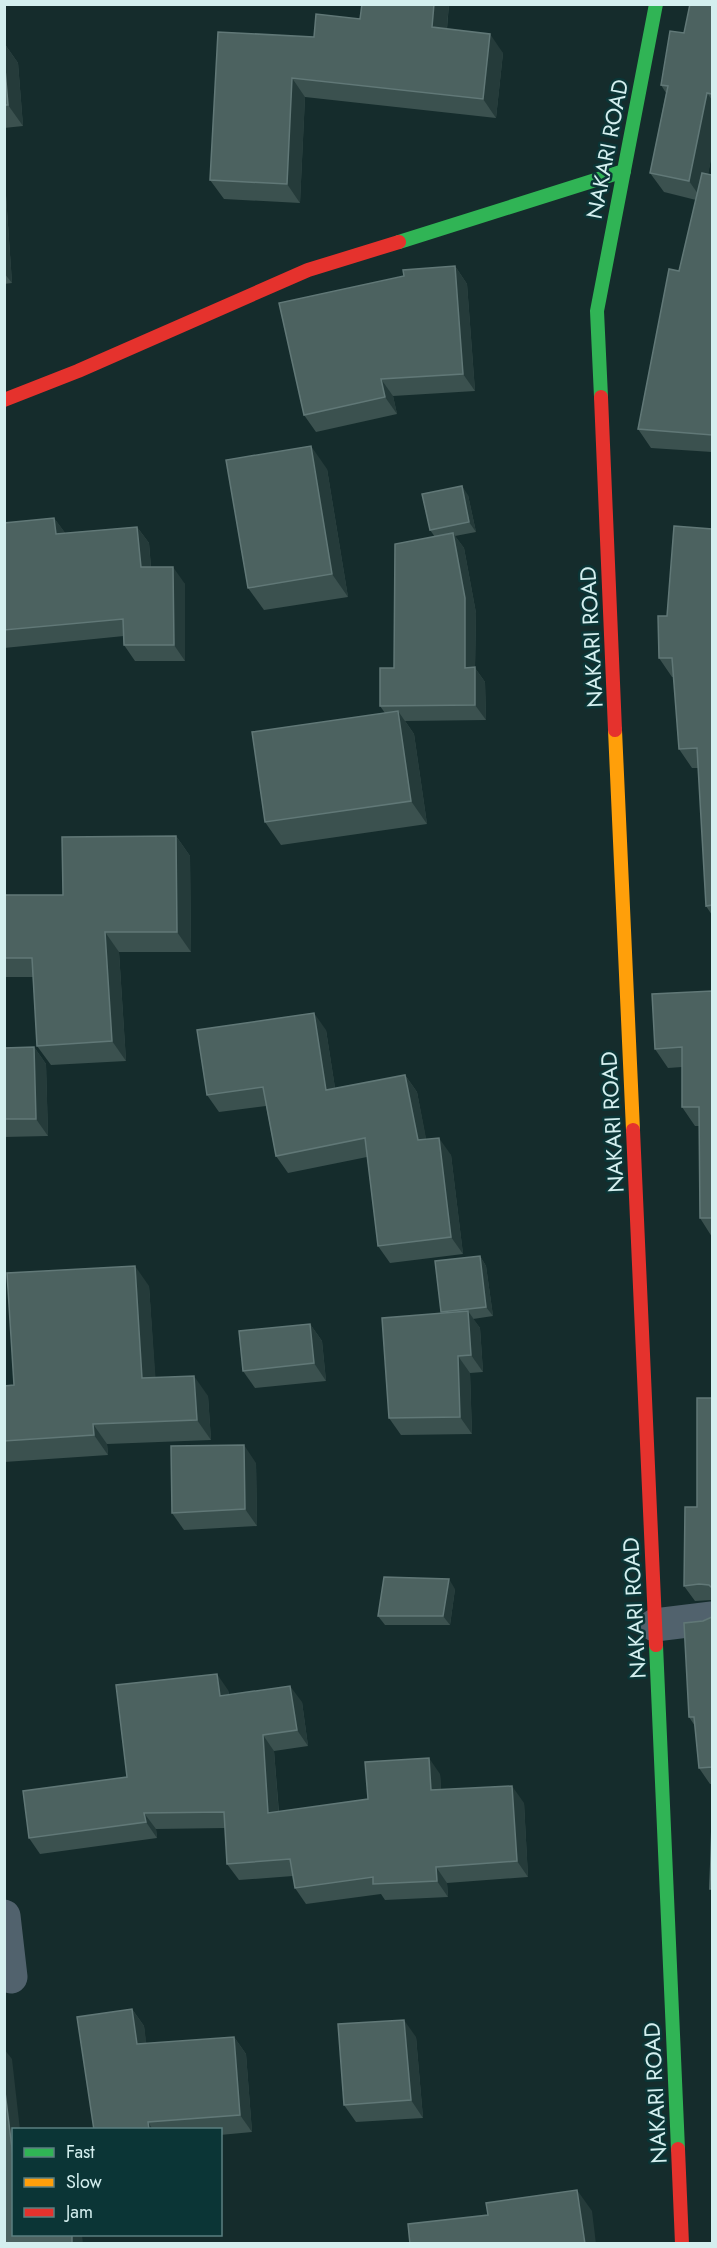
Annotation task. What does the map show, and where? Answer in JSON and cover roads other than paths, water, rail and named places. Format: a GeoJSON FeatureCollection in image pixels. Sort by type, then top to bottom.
{"type":"FeatureCollection","features":[{"type":"Feature","properties":{"kind":"street","name":"NAKARI ROAD"},"geometry":{"type":"LineString","coordinates":[[657,4],[597,311],[682,2244]]}},
{"type":"Feature","properties":{"kind":"street"},"geometry":{"type":"LineString","coordinates":[[4,400],[78,371],[308,270],[624,171]]}},
{"type":"Feature","properties":{"kind":"street"},"geometry":{"type":"LineString","coordinates":[[655,1625],[712,1618]]}},
{"type":"Feature","properties":{"kind":"street"},"geometry":{"type":"LineString","coordinates":[[4,1916],[11,1977]]}}]}
